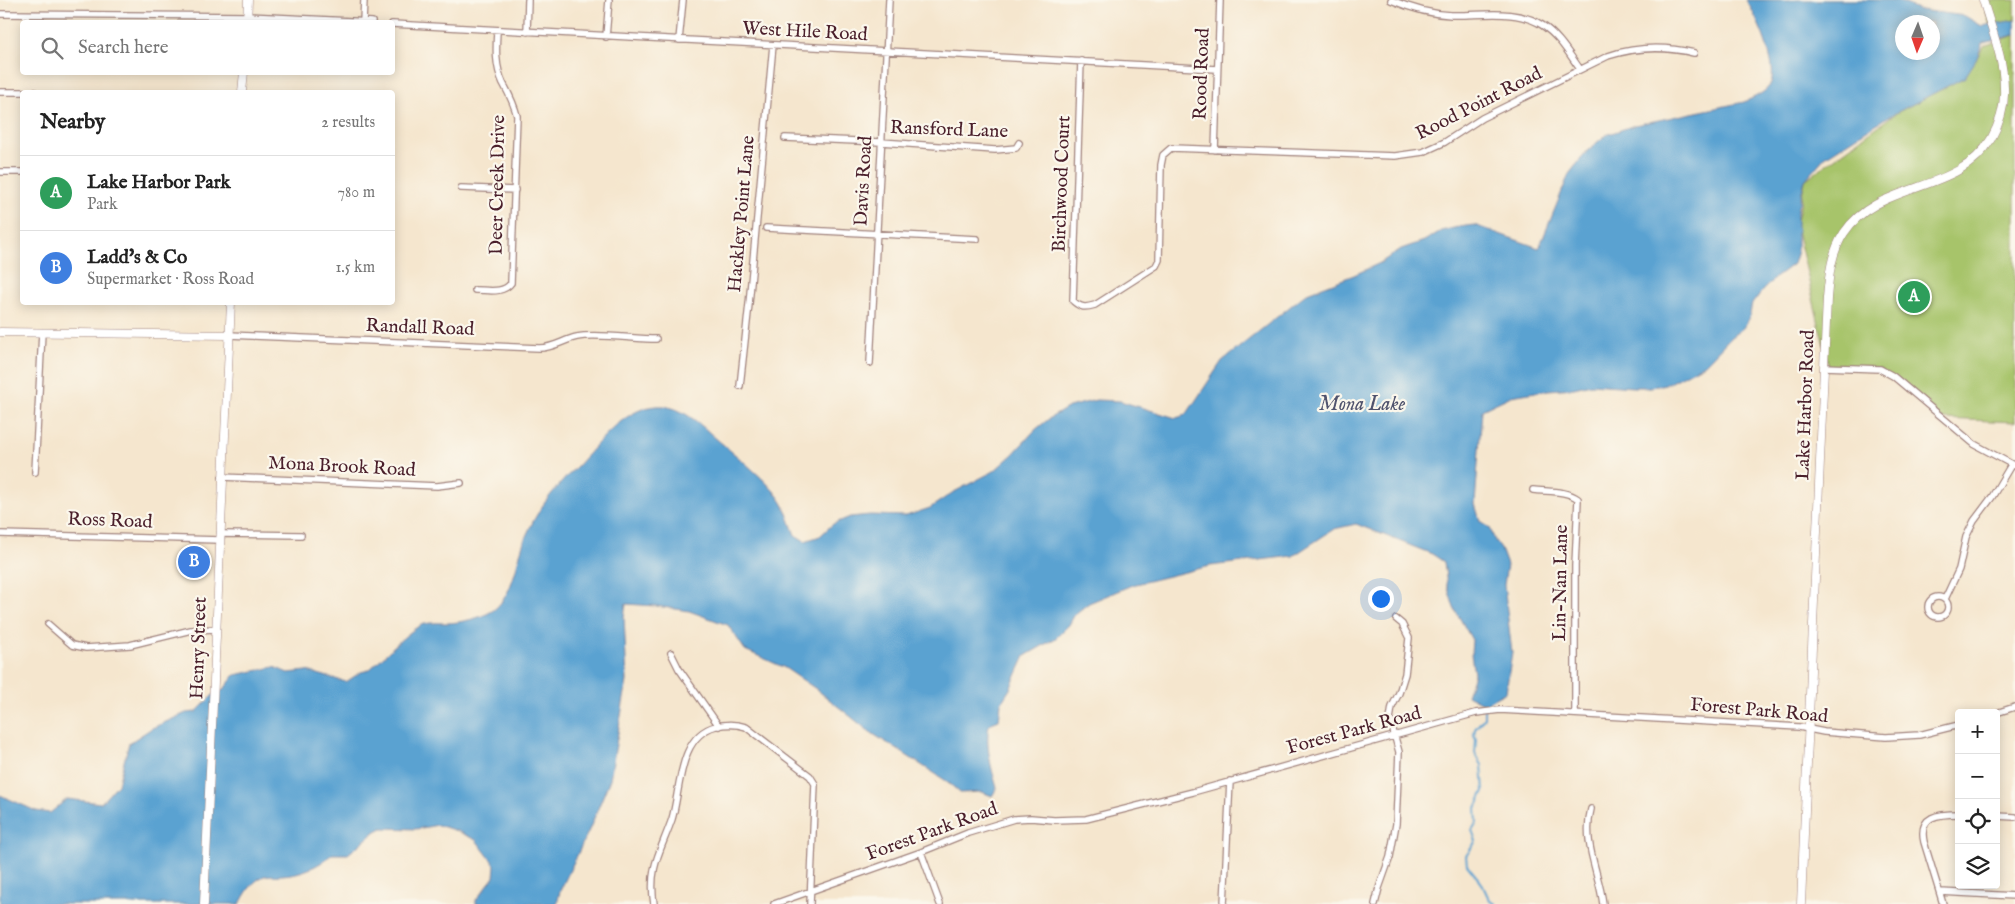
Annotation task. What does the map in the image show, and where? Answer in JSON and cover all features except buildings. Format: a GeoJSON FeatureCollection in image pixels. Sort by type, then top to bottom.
{"type":"FeatureCollection","features":[{"type":"Feature","properties":{"kind":"street"},"geometry":{"type":"LineString","coordinates":[[247,19],[248,0]]}},
{"type":"Feature","properties":{"kind":"street"},"geometry":{"type":"LineString","coordinates":[[363,20],[364,0]]}},
{"type":"Feature","properties":{"kind":"street"},"geometry":{"type":"LineString","coordinates":[[527,32],[528,0]]}},
{"type":"Feature","properties":{"kind":"street"},"geometry":{"type":"LineString","coordinates":[[606,37],[608,0]]}},
{"type":"Feature","properties":{"kind":"street"},"geometry":{"type":"LineString","coordinates":[[679,40],[683,0]]}},
{"type":"Feature","properties":{"kind":"street","name":"Davis Road"},"geometry":{"type":"LineString","coordinates":[[870,363],[889,0]]}},
{"type":"Feature","properties":{"kind":"street","name":"Rood Road"},"geometry":{"type":"LineString","coordinates":[[1215,150],[1220,0]]}},
{"type":"Feature","properties":{"kind":"street"},"geometry":{"type":"LineString","coordinates":[[1391,0],[1411,8],[1450,15],[1520,16],[1542,25],[1559,40],[1580,69]]}},
{"type":"Feature","properties":{"kind":"street","name":"Lake Harbor Road"},"geometry":{"type":"LineString","coordinates":[[1801,904],[1828,278],[1831,263],[1845,232],[1865,211],[1892,197],[1958,172],[1974,161],[1988,144],[1997,128],[2003,103],[2003,74],[1983,0]]}},
{"type":"Feature","properties":{"kind":"street"},"geometry":{"type":"LineString","coordinates":[[0,14],[286,20]]}},
{"type":"Feature","properties":{"kind":"street","name":"West Hile Road"},"geometry":{"type":"LineString","coordinates":[[395,24],[1217,69]]}},
{"type":"Feature","properties":{"kind":"street","name":"Deer Creek Drive"},"geometry":{"type":"LineString","coordinates":[[476,290],[500,291],[507,289],[511,283],[517,116],[515,105],[502,82],[498,67],[497,31]]}},
{"type":"Feature","properties":{"kind":"street","name":"Hackley Point Lane"},"geometry":{"type":"LineString","coordinates":[[740,386],[773,45]]}},
{"type":"Feature","properties":{"kind":"street","name":"Rood Point Road"},"geometry":{"type":"LineString","coordinates":[[1161,165],[1163,155],[1171,148],[1395,156],[1423,152],[1445,142],[1482,118],[1608,56],[1644,48],[1678,49],[1694,53]]}},
{"type":"Feature","properties":{"kind":"street","name":"Birchwood Court"},"geometry":{"type":"LineString","coordinates":[[1081,61],[1073,301],[1078,306],[1086,308],[1095,305],[1156,266],[1159,260],[1161,165]]}},
{"type":"Feature","properties":{"kind":"street"},"geometry":{"type":"LineString","coordinates":[[242,90],[244,75]]}},
{"type":"Feature","properties":{"kind":"street"},"geometry":{"type":"LineString","coordinates":[[0,92],[20,92]]}},
{"type":"Feature","properties":{"kind":"street","name":"Ransford Lane"},"geometry":{"type":"LineString","coordinates":[[785,138],[995,150],[1016,148],[1019,143]]}},
{"type":"Feature","properties":{"kind":"street"},"geometry":{"type":"LineString","coordinates":[[0,172],[20,172]]}},
{"type":"Feature","properties":{"kind":"street"},"geometry":{"type":"LineString","coordinates":[[461,188],[515,190]]}},
{"type":"Feature","properties":{"kind":"street"},"geometry":{"type":"LineString","coordinates":[[766,228],[977,239]]}},
{"type":"Feature","properties":{"kind":"street","name":"Henry Street"},"geometry":{"type":"LineString","coordinates":[[204,904],[231,305]]}},
{"type":"Feature","properties":{"kind":"street","name":"Randall Road"},"geometry":{"type":"LineString","coordinates":[[0,332],[229,335],[539,348],[556,346],[578,337],[656,339]]}},
{"type":"Feature","properties":{"kind":"street"},"geometry":{"type":"LineString","coordinates":[[35,472],[42,332]]}},
{"type":"Feature","properties":{"kind":"street"},"geometry":{"type":"LineString","coordinates":[[1824,367],[1880,369],[1893,376],[1969,440],[1991,455],[2013,466],[1974,521],[1966,537],[1959,569],[1945,599]]}},
{"type":"Feature","properties":{"kind":"street","name":"Mona Brook Road"},"geometry":{"type":"LineString","coordinates":[[222,477],[437,486],[461,483]]}},
{"type":"Feature","properties":{"kind":"street","name":"Lin-Nan Lane"},"geometry":{"type":"LineString","coordinates":[[1533,490],[1561,493],[1575,497],[1578,500],[1575,575],[1575,714]]}},
{"type":"Feature","properties":{"kind":"street","name":"Ross Road"},"geometry":{"type":"LineString","coordinates":[[0,534],[220,537],[301,535]]}},
{"type":"Feature","properties":{"kind":"street"},"geometry":{"type":"LineString","coordinates":[[1375,904],[1390,857],[1396,824],[1399,752],[1390,719],[1392,707],[1399,694],[1405,674],[1409,638],[1402,624],[1396,619]]}},
{"type":"Feature","properties":{"kind":"street"},"geometry":{"type":"LineString","coordinates":[[48,624],[72,645],[86,648],[130,645],[191,630],[216,629]]}},
{"type":"Feature","properties":{"kind":"street"},"geometry":{"type":"LineString","coordinates":[[671,653],[679,669],[719,726]]}},
{"type":"Feature","properties":{"kind":"street"},"geometry":{"type":"LineString","coordinates":[[2000,712],[2015,707]]}},
{"type":"Feature","properties":{"kind":"street","name":"Forest Park Road"},"geometry":{"type":"LineString","coordinates":[[774,904],[921,852],[968,833],[1014,820],[1031,818],[1080,820],[1476,713],[1495,710],[1809,728],[1824,732],[1886,737],[1919,735],[1955,726]]}},
{"type":"Feature","properties":{"kind":"street"},"geometry":{"type":"LineString","coordinates":[[654,904],[653,870],[671,820],[688,750],[702,732],[719,726],[740,725],[746,727],[810,776],[815,784],[810,904]]}},
{"type":"Feature","properties":{"kind":"street"},"geometry":{"type":"LineString","coordinates":[[1224,904],[1230,781]]}},
{"type":"Feature","properties":{"kind":"street"},"geometry":{"type":"LineString","coordinates":[[1591,809],[1588,834],[1603,904]]}},
{"type":"Feature","properties":{"kind":"street"},"geometry":{"type":"LineString","coordinates":[[1943,904],[1923,837],[1925,826],[1934,815],[1955,814]]}},
{"type":"Feature","properties":{"kind":"street"},"geometry":{"type":"LineString","coordinates":[[2000,816],[2015,817]]}},
{"type":"Feature","properties":{"kind":"street"},"geometry":{"type":"LineString","coordinates":[[921,852],[940,904]]}},
{"type":"Feature","properties":{"kind":"street"},"geometry":{"type":"LineString","coordinates":[[1940,892],[2015,896]]}},
{"type":"Feature","properties":{"kind":"green space"},"geometry":{"type":"Polygon","coordinates":[[[1983,0],[2015,0],[2015,20],[1989,23],[1983,0]]]}},
{"type":"Feature","properties":{"kind":"green space"},"geometry":{"type":"Polygon","coordinates":[[[2015,35],[2015,422],[1943,419],[1880,369],[1829,367],[1796,226],[1805,180],[1896,113],[1965,77],[1984,46],[2015,35]]]}},
{"type":"Feature","properties":{"kind":"water","name":"Mona Lake"},"geometry":{"type":"Polygon","coordinates":[[[1746,0],[1896,0],[1920,10],[1965,16],[1982,26],[2015,20],[2015,35],[1983,43],[1976,60],[1965,77],[1884,119],[1825,157],[1805,180],[1797,210],[1797,251],[1793,264],[1762,291],[1752,304],[1749,319],[1743,328],[1731,337],[1705,364],[1670,383],[1651,387],[1591,384],[1511,396],[1482,410],[1475,504],[1480,521],[1490,528],[1507,565],[1504,585],[1512,653],[1506,692],[1484,704],[1467,695],[1474,674],[1471,654],[1472,640],[1454,608],[1447,585],[1444,562],[1432,554],[1356,524],[1334,529],[1293,556],[1210,566],[1132,585],[1089,603],[1075,614],[1069,625],[1056,638],[1025,656],[1010,689],[1001,703],[999,720],[989,724],[988,748],[997,788],[992,796],[982,792],[960,793],[948,782],[870,732],[816,689],[785,668],[745,650],[728,625],[689,611],[626,604],[624,617],[627,681],[610,779],[590,828],[560,891],[557,904],[476,904],[476,900],[494,877],[495,865],[476,840],[438,825],[416,829],[382,828],[348,854],[332,854],[321,863],[302,871],[266,876],[258,879],[240,904],[0,904],[0,795],[36,811],[50,813],[67,799],[101,803],[118,784],[129,743],[152,728],[186,713],[196,712],[214,694],[223,690],[235,675],[274,667],[288,673],[307,671],[346,682],[361,672],[369,670],[401,640],[421,625],[466,621],[493,611],[508,591],[523,543],[543,505],[555,489],[615,426],[638,411],[650,407],[670,407],[695,420],[751,468],[770,487],[784,506],[795,535],[805,541],[820,536],[833,524],[850,517],[870,515],[906,516],[930,508],[952,493],[994,471],[1035,430],[1050,418],[1069,407],[1096,400],[1120,401],[1176,418],[1186,415],[1222,361],[1307,293],[1380,263],[1401,249],[1424,241],[1441,231],[1474,225],[1539,248],[1569,174],[1588,150],[1606,135],[1635,125],[1744,102],[1759,95],[1768,88],[1772,77],[1772,67],[1761,29],[1746,0]]]}},
{"type":"Feature","properties":{"kind":"waterway"},"geometry":{"type":"LineString","coordinates":[[1484,703],[1484,718],[1475,729],[1474,735],[1476,739],[1475,753],[1482,765],[1484,791],[1476,808],[1477,822],[1472,830],[1476,841],[1466,856],[1467,865],[1481,882],[1490,901],[1496,904]]}},
{"type":"Feature","properties":{"kind":"place","name":"Lake Harbor Park"},"geometry":{"type":"Point","coordinates":[1914,297]}},
{"type":"Feature","properties":{"kind":"place","name":"Ladd's & Co"},"geometry":{"type":"Point","coordinates":[194,562]}}]}
